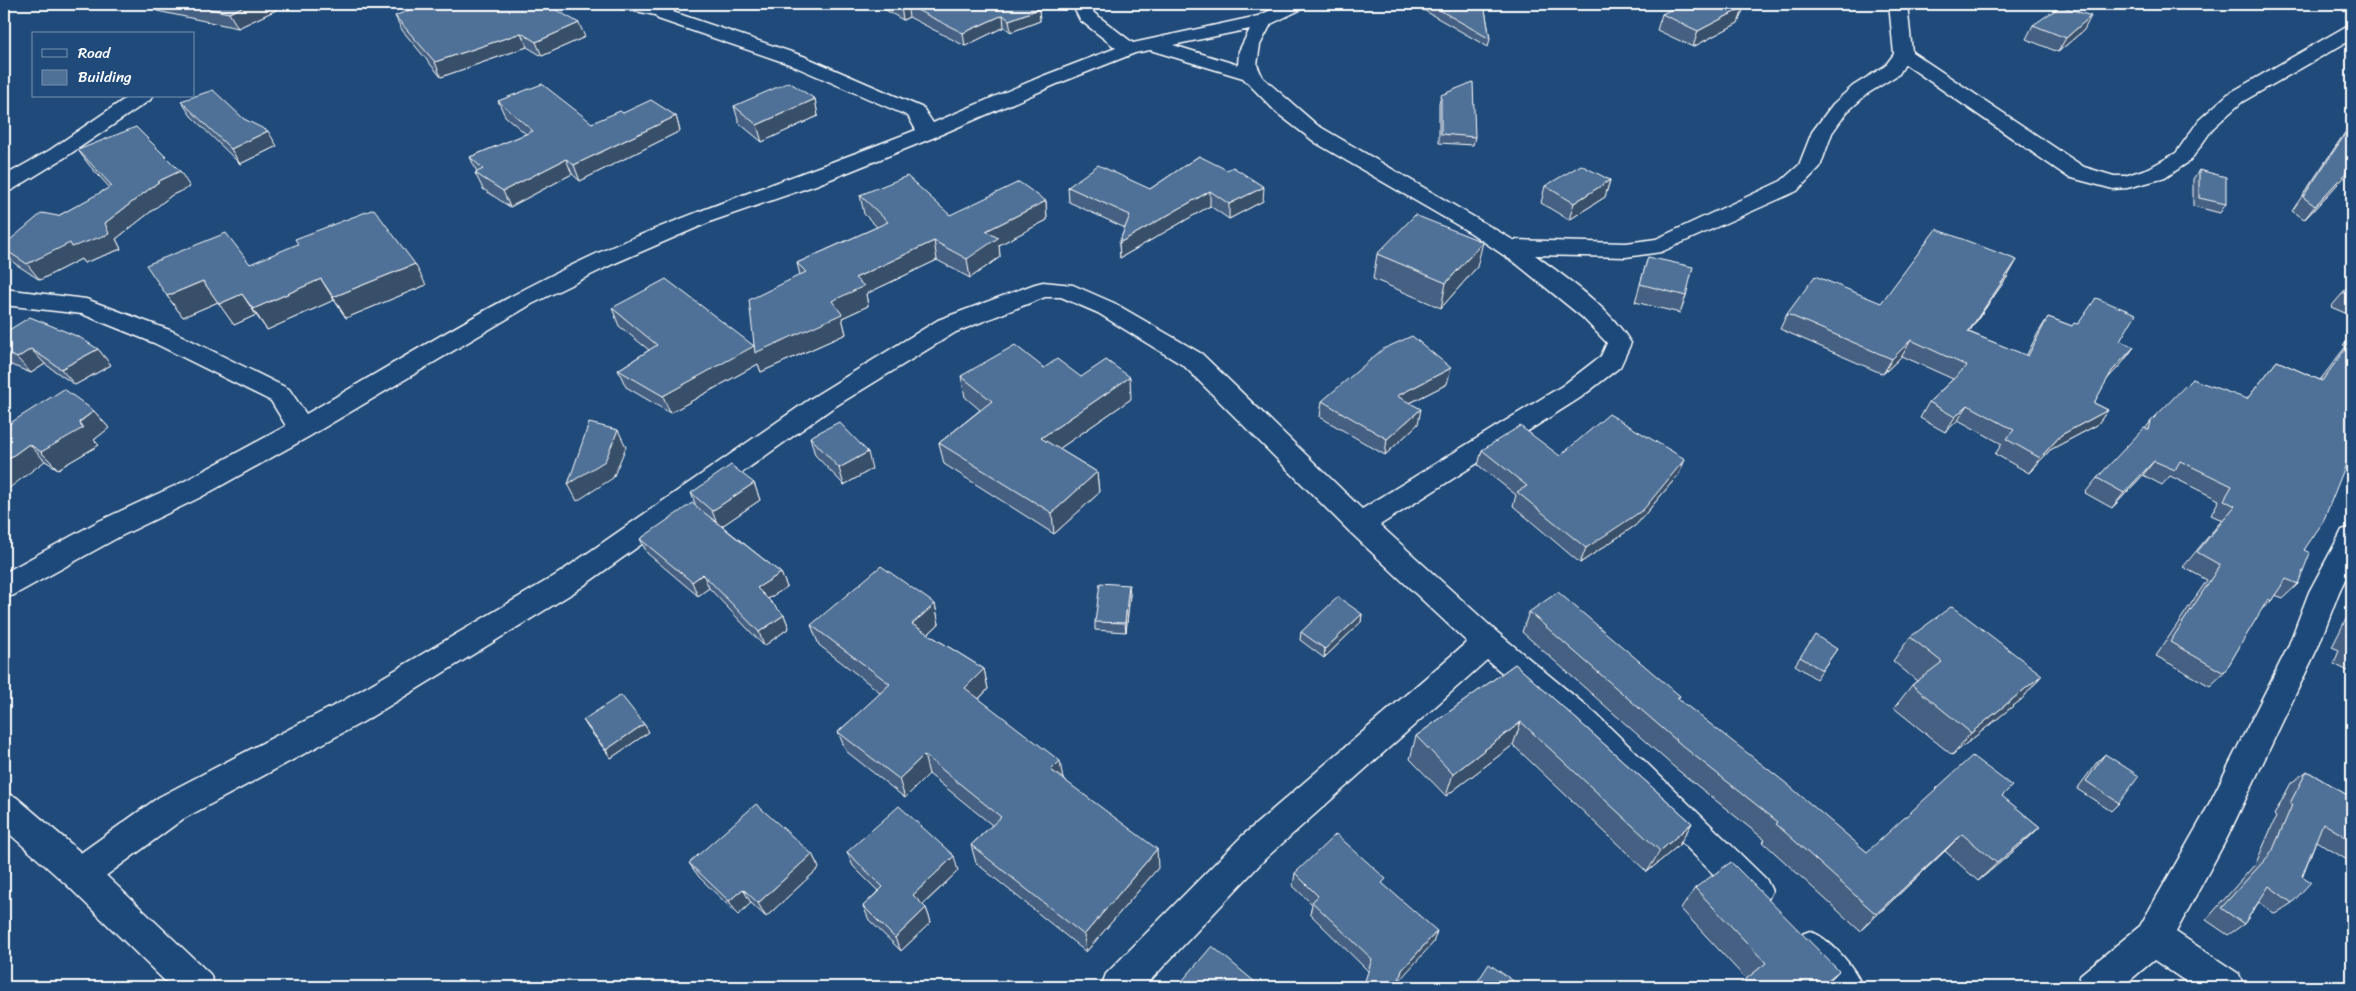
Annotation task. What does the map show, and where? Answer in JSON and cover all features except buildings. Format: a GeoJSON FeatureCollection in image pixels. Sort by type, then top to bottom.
{"type":"FeatureCollection","features":[{"type":"Feature","properties":{"kind":"street"},"geometry":{"type":"LineString","coordinates":[[627,4],[667,7],[664,15],[796,60],[916,112],[928,134]]}},
{"type":"Feature","properties":{"kind":"street"},"geometry":{"type":"LineString","coordinates":[[1081,4],[1086,16],[1141,47],[1249,74],[1283,108],[1313,132],[1510,246],[1556,282],[1612,331],[1619,343],[1611,361],[1571,392],[1360,524]]}},
{"type":"Feature","properties":{"kind":"street"},"geometry":{"type":"LineString","coordinates":[[1510,246],[1626,250],[1661,245],[1789,186],[1809,168],[1822,132],[1840,108],[1860,90],[1892,70],[1903,54],[1898,4]]}},
{"type":"Feature","properties":{"kind":"street"},"geometry":{"type":"LineString","coordinates":[[4,587],[109,529],[191,490],[524,299],[606,259],[704,216],[808,180],[928,134],[1050,80],[1141,47],[1281,9]]}},
{"type":"Feature","properties":{"kind":"street"},"geometry":{"type":"LineString","coordinates":[[1249,74],[1246,58],[1249,46],[1281,9]]}},
{"type":"Feature","properties":{"kind":"street"},"geometry":{"type":"LineString","coordinates":[[1903,54],[2076,172],[2113,183],[2127,182],[2157,173],[2182,157],[2206,124],[2235,98],[2352,31]]}},
{"type":"Feature","properties":{"kind":"street"},"geometry":{"type":"LineString","coordinates":[[4,185],[56,154],[140,98]]}},
{"type":"Feature","properties":{"kind":"street"},"geometry":{"type":"LineString","coordinates":[[80,874],[171,808],[352,712],[566,583],[822,403],[947,326],[1043,289],[1066,290],[1106,308],[1193,360],[1360,524],[1487,642],[1585,724],[1783,920],[1844,987]]}},
{"type":"Feature","properties":{"kind":"street"},"geometry":{"type":"LineString","coordinates":[[4,296],[5,298],[86,307],[163,337],[250,378],[280,395],[290,408],[300,429]]}},
{"type":"Feature","properties":{"kind":"street"},"geometry":{"type":"LineString","coordinates":[[2094,987],[2153,938],[2215,827],[2303,647],[2324,592],[2352,538]]}},
{"type":"Feature","properties":{"kind":"street"},"geometry":{"type":"LineString","coordinates":[[1119,987],[1254,847],[1487,642]]}},
{"type":"Feature","properties":{"kind":"street"},"geometry":{"type":"LineString","coordinates":[[8,819],[80,874],[197,987]]}},
{"type":"Feature","properties":{"kind":"street"},"geometry":{"type":"LineString","coordinates":[[2153,938],[2226,987]]}}]}
